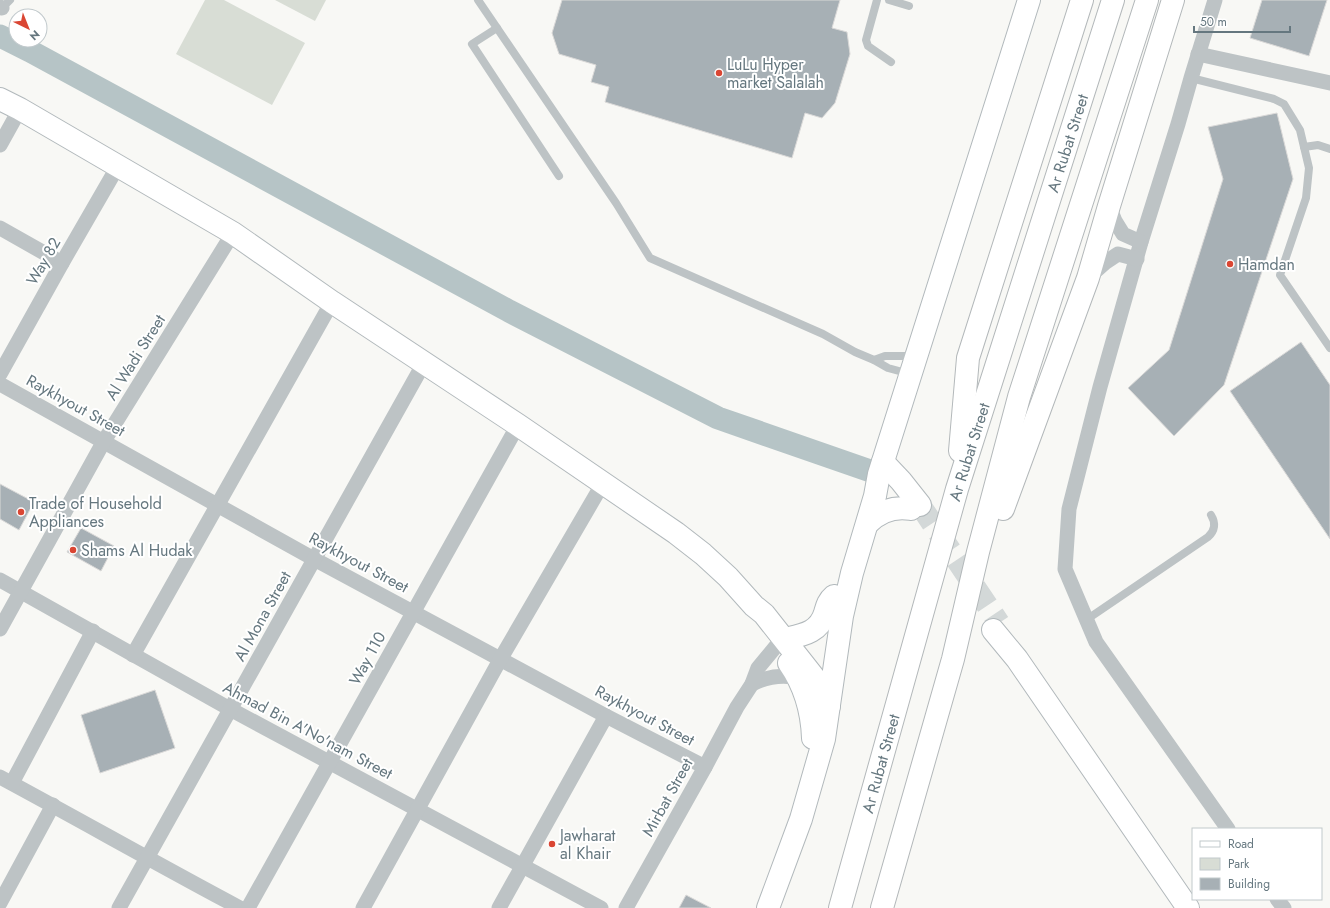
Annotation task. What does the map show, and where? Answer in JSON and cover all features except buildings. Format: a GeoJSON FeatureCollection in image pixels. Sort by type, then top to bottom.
{"type":"FeatureCollection","features":[{"type":"Feature","properties":{"kind":"main road"},"geometry":{"type":"LineString","coordinates":[[957,489],[968,358],[1082,0]]}},
{"type":"Feature","properties":{"kind":"main road","name":"Ar Rubat Street"},"geometry":{"type":"LineString","coordinates":[[840,908],[957,489],[1113,0]]}},
{"type":"Feature","properties":{"kind":"main road","name":"Ar Rubat Street"},"geometry":{"type":"LineString","coordinates":[[882,908],[953,659],[978,552],[1019,397],[1147,0]]}},
{"type":"Feature","properties":{"kind":"main road"},"geometry":{"type":"LineString","coordinates":[[978,552],[1003,508],[1088,278],[1173,0]]}},
{"type":"Feature","properties":{"kind":"main road"},"geometry":{"type":"LineString","coordinates":[[760,908],[798,799],[806,770],[845,602],[878,487],[881,468],[1025,1]]}},
{"type":"Feature","properties":{"kind":"main road"},"geometry":{"type":"LineString","coordinates":[[0,99],[20,109],[233,233],[332,302],[518,425],[676,533],[703,554],[728,577],[754,606],[764,614],[781,642],[799,678],[809,707],[813,738]]}},
{"type":"Feature","properties":{"kind":"main road"},"geometry":{"type":"LineString","coordinates":[[868,523],[873,517],[887,510],[903,508],[915,509],[896,490],[881,468]]}},
{"type":"Feature","properties":{"kind":"main road"},"geometry":{"type":"LineString","coordinates":[[768,908],[809,795],[824,739],[829,706],[826,632],[834,596],[865,496],[881,468]]}},
{"type":"Feature","properties":{"kind":"main road"},"geometry":{"type":"LineString","coordinates":[[781,642],[812,632],[822,621],[828,603],[834,596]]}},
{"type":"Feature","properties":{"kind":"main road"},"geometry":{"type":"LineString","coordinates":[[996,627],[1012,647],[1017,658],[1188,908]]}},
{"type":"Feature","properties":{"kind":"main road"},"geometry":{"type":"LineString","coordinates":[[781,642],[827,680]]}},
{"type":"Feature","properties":{"kind":"main road"},"geometry":{"type":"LineString","coordinates":[[799,678],[809,683],[827,680]]}},
{"type":"Feature","properties":{"kind":"street"},"geometry":{"type":"LineString","coordinates":[[1215,0],[1141,242],[1100,387],[1069,509],[1065,569],[1096,642],[1227,828]]}},
{"type":"Feature","properties":{"kind":"street"},"geometry":{"type":"LineString","coordinates":[[1198,54],[1330,83]]}},
{"type":"Feature","properties":{"kind":"street"},"geometry":{"type":"LineString","coordinates":[[0,145],[20,109]]}},
{"type":"Feature","properties":{"kind":"street","name":"Way 82"},"geometry":{"type":"LineString","coordinates":[[0,374],[118,166]]}},
{"type":"Feature","properties":{"kind":"street"},"geometry":{"type":"LineString","coordinates":[[1109,206],[1115,221],[1123,234],[1141,242]]}},
{"type":"Feature","properties":{"kind":"street"},"geometry":{"type":"LineString","coordinates":[[0,228],[62,263]]}},
{"type":"Feature","properties":{"kind":"street","name":"Al Wadi Street"},"geometry":{"type":"LineString","coordinates":[[0,629],[104,441],[233,233]]}},
{"type":"Feature","properties":{"kind":"street"},"geometry":{"type":"LineString","coordinates":[[1088,278],[1106,262],[1118,254],[1137,259]]}},
{"type":"Feature","properties":{"kind":"street"},"geometry":{"type":"LineString","coordinates":[[133,655],[332,302]]}},
{"type":"Feature","properties":{"kind":"street","name":"Al Mona Street"},"geometry":{"type":"LineString","coordinates":[[119,908],[424,363]]}},
{"type":"Feature","properties":{"kind":"street","name":"Raykhyout Street"},"geometry":{"type":"LineString","coordinates":[[0,384],[314,559],[606,716],[705,767]]}},
{"type":"Feature","properties":{"kind":"street","name":"Way 110"},"geometry":{"type":"LineString","coordinates":[[248,908],[518,425]]}},
{"type":"Feature","properties":{"kind":"street"},"geometry":{"type":"LineString","coordinates":[[363,908],[500,658],[602,483]]}},
{"type":"Feature","properties":{"kind":"street","name":"Ahmad Bin A'No'nam Street"},"geometry":{"type":"LineString","coordinates":[[0,580],[230,709],[601,908]]}},
{"type":"Feature","properties":{"kind":"street"},"geometry":{"type":"LineString","coordinates":[[93,632],[6,780],[240,908]]}},
{"type":"Feature","properties":{"kind":"street","name":"Mirbat Street"},"geometry":{"type":"LineString","coordinates":[[626,908],[705,767],[741,699],[752,684],[758,668],[781,642]]}},
{"type":"Feature","properties":{"kind":"street"},"geometry":{"type":"LineString","coordinates":[[752,684],[775,676],[790,676],[799,678]]}},
{"type":"Feature","properties":{"kind":"street"},"geometry":{"type":"LineString","coordinates":[[499,908],[606,716]]}},
{"type":"Feature","properties":{"kind":"street"},"geometry":{"type":"LineString","coordinates":[[0,903],[53,805]]}},
{"type":"Feature","properties":{"kind":"street"},"geometry":{"type":"LineString","coordinates":[[1278,900],[1284,908]]}},
{"type":"Feature","properties":{"kind":"lane"},"geometry":{"type":"LineString","coordinates":[[478,0],[616,203],[650,258],[823,334],[854,352],[874,360],[888,368],[913,365]]}},
{"type":"Feature","properties":{"kind":"lane"},"geometry":{"type":"LineString","coordinates":[[877,0],[866,40],[868,46],[891,62]]}},
{"type":"Feature","properties":{"kind":"lane"},"geometry":{"type":"LineString","coordinates":[[889,0],[909,6]]}},
{"type":"Feature","properties":{"kind":"lane"},"geometry":{"type":"LineString","coordinates":[[497,28],[472,44],[559,176]]}},
{"type":"Feature","properties":{"kind":"lane"},"geometry":{"type":"LineString","coordinates":[[1191,78],[1274,99],[1284,104],[1300,130],[1309,168],[1306,198],[1280,275],[1330,348]]}},
{"type":"Feature","properties":{"kind":"lane"},"geometry":{"type":"LineString","coordinates":[[1304,147],[1318,145],[1330,149]]}},
{"type":"Feature","properties":{"kind":"lane"},"geometry":{"type":"LineString","coordinates":[[874,360],[885,356],[913,365]]}},
{"type":"Feature","properties":{"kind":"lane"},"geometry":{"type":"LineString","coordinates":[[1086,620],[1208,537],[1214,530],[1214,519],[1210,515]]}},
{"type":"Feature","properties":{"kind":"green space"},"geometry":{"type":"Polygon","coordinates":[[[205,0],[224,0],[305,43],[272,105],[176,54],[205,0]]]}},
{"type":"Feature","properties":{"kind":"green space"},"geometry":{"type":"Polygon","coordinates":[[[275,0],[326,0],[315,21],[275,0]]]}},
{"type":"Feature","properties":{"kind":"waterway"},"geometry":{"type":"LineString","coordinates":[[0,36],[509,311],[718,418],[879,474]]}},
{"type":"Feature","properties":{"kind":"tunnel"},"geometry":{"type":"LineString","coordinates":[[920,505],[999,623]]}},
{"type":"Feature","properties":{"kind":"place","name":"LuLu Hyper market Salalah"},"geometry":{"type":"Point","coordinates":[719,73]}},
{"type":"Feature","properties":{"kind":"place","name":"Hamdan"},"geometry":{"type":"Point","coordinates":[1230,264]}},
{"type":"Feature","properties":{"kind":"place","name":"Trade of Household Appliances"},"geometry":{"type":"Point","coordinates":[21,512]}},
{"type":"Feature","properties":{"kind":"place","name":"Shams Al Hudak"},"geometry":{"type":"Point","coordinates":[73,550]}},
{"type":"Feature","properties":{"kind":"place","name":"Jawharat al Khair"},"geometry":{"type":"Point","coordinates":[552,844]}}]}
